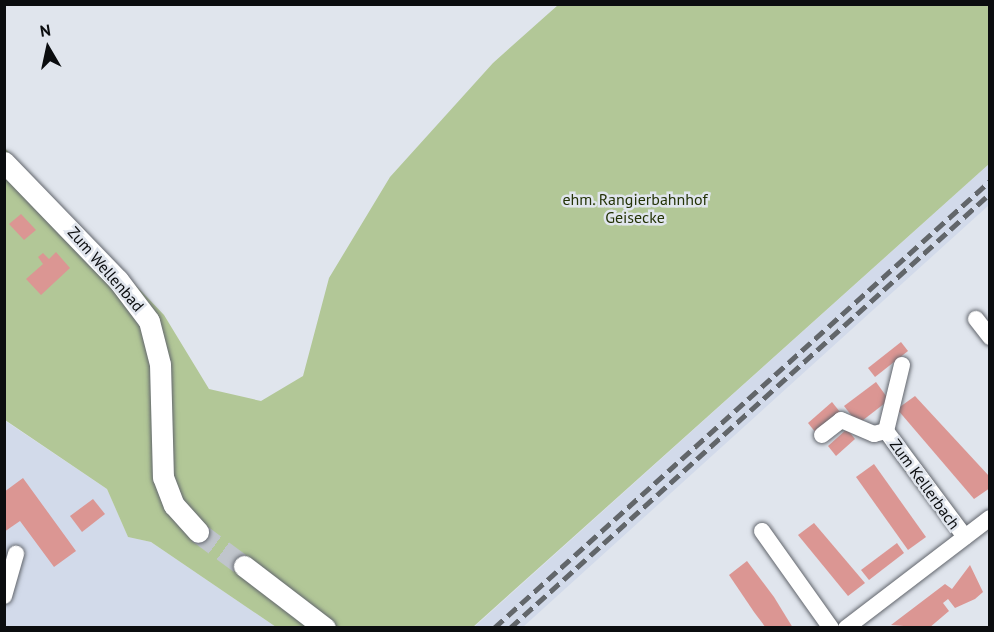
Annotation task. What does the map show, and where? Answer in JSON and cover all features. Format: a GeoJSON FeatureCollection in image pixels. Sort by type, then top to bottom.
{"type":"FeatureCollection","features":[{"type":"Feature","properties":{"kind":"main road","name":"Zum Wellenbad"},"geometry":{"type":"LineString","coordinates":[[4,162],[118,280],[149,321],[159,349],[163,477],[174,505],[198,532]]}},
{"type":"Feature","properties":{"kind":"main road"},"geometry":{"type":"LineString","coordinates":[[244,566],[325,627]]}},
{"type":"Feature","properties":{"kind":"street"},"geometry":{"type":"LineString","coordinates":[[976,319],[990,337]]}},
{"type":"Feature","properties":{"kind":"street"},"geometry":{"type":"LineString","coordinates":[[822,435],[841,420],[874,434],[886,431],[902,365]]}},
{"type":"Feature","properties":{"kind":"street","name":"Zum Kellerbach"},"geometry":{"type":"LineString","coordinates":[[886,431],[964,537]]}},
{"type":"Feature","properties":{"kind":"street","name":"Zum Kellerbach"},"geometry":{"type":"LineString","coordinates":[[846,627],[990,518]]}},
{"type":"Feature","properties":{"kind":"street"},"geometry":{"type":"LineString","coordinates":[[762,531],[831,627]]}},
{"type":"Feature","properties":{"kind":"street"},"geometry":{"type":"LineString","coordinates":[[4,596],[16,554]]}},
{"type":"Feature","properties":{"kind":"shaded area"},"geometry":{"type":"Polygon","coordinates":[[[989,164],[989,205],[523,627],[473,628],[989,164]]]}},
{"type":"Feature","properties":{"kind":"shaded area"},"geometry":{"type":"Polygon","coordinates":[[[4,420],[107,489],[128,537],[151,542],[276,627],[5,627],[4,420]]]}},
{"type":"Feature","properties":{"kind":"green space","name":"ehm. Rangierbahnhof Geisecke"},"geometry":{"type":"Polygon","coordinates":[[[558,5],[989,5],[989,164],[473,627],[276,627],[151,542],[128,537],[107,489],[5,420],[4,147],[164,315],[209,389],[261,401],[303,376],[329,278],[390,177],[493,63],[558,5]]]}},
{"type":"Feature","properties":{"kind":"building"},"geometry":{"type":"Polygon","coordinates":[[[21,214],[36,230],[24,240],[9,224],[21,214]]]}},
{"type":"Feature","properties":{"kind":"building"},"geometry":{"type":"Polygon","coordinates":[[[56,252],[70,268],[41,295],[26,279],[43,264],[38,257],[43,253],[49,259],[56,252]]]}},
{"type":"Feature","properties":{"kind":"building"},"geometry":{"type":"Polygon","coordinates":[[[901,342],[908,351],[875,377],[868,368],[901,342]]]}},
{"type":"Feature","properties":{"kind":"building"},"geometry":{"type":"Polygon","coordinates":[[[876,382],[889,400],[858,424],[844,406],[876,382]]]}},
{"type":"Feature","properties":{"kind":"building"},"geometry":{"type":"Polygon","coordinates":[[[915,396],[989,476],[990,488],[974,499],[897,409],[915,396]]]}},
{"type":"Feature","properties":{"kind":"building"},"geometry":{"type":"Polygon","coordinates":[[[832,402],[840,412],[816,433],[808,423],[832,402]]]}},
{"type":"Feature","properties":{"kind":"building"},"geometry":{"type":"Polygon","coordinates":[[[847,429],[855,439],[836,456],[828,446],[847,429]]]}},
{"type":"Feature","properties":{"kind":"building"},"geometry":{"type":"Polygon","coordinates":[[[874,464],[926,537],[908,550],[856,477],[874,464]]]}},
{"type":"Feature","properties":{"kind":"building"},"geometry":{"type":"Polygon","coordinates":[[[23,478],[76,551],[54,567],[20,521],[4,532],[4,492],[23,478]]]}},
{"type":"Feature","properties":{"kind":"building"},"geometry":{"type":"Polygon","coordinates":[[[93,499],[105,514],[82,532],[70,516],[93,499]]]}},
{"type":"Feature","properties":{"kind":"building"},"geometry":{"type":"Polygon","coordinates":[[[814,523],[865,583],[848,596],[798,535],[814,523]]]}},
{"type":"Feature","properties":{"kind":"building"},"geometry":{"type":"Polygon","coordinates":[[[897,543],[904,553],[869,580],[861,570],[897,543]]]}},
{"type":"Feature","properties":{"kind":"building"},"geometry":{"type":"Polygon","coordinates":[[[747,561],[774,597],[793,628],[766,628],[754,612],[729,575],[747,561]]]}},
{"type":"Feature","properties":{"kind":"building"},"geometry":{"type":"Polygon","coordinates":[[[970,565],[983,592],[975,599],[955,608],[948,599],[943,603],[949,611],[929,628],[891,625],[945,584],[952,589],[970,565]]]}},
{"type":"Feature","properties":{"kind":"tunnel"},"geometry":{"type":"LineString","coordinates":[[198,532],[244,566]]}},
{"type":"Feature","properties":{"kind":"railway"},"geometry":{"type":"LineString","coordinates":[[494,628],[990,181]]}},
{"type":"Feature","properties":{"kind":"railway"},"geometry":{"type":"LineString","coordinates":[[510,628],[986,197]]}}]}
